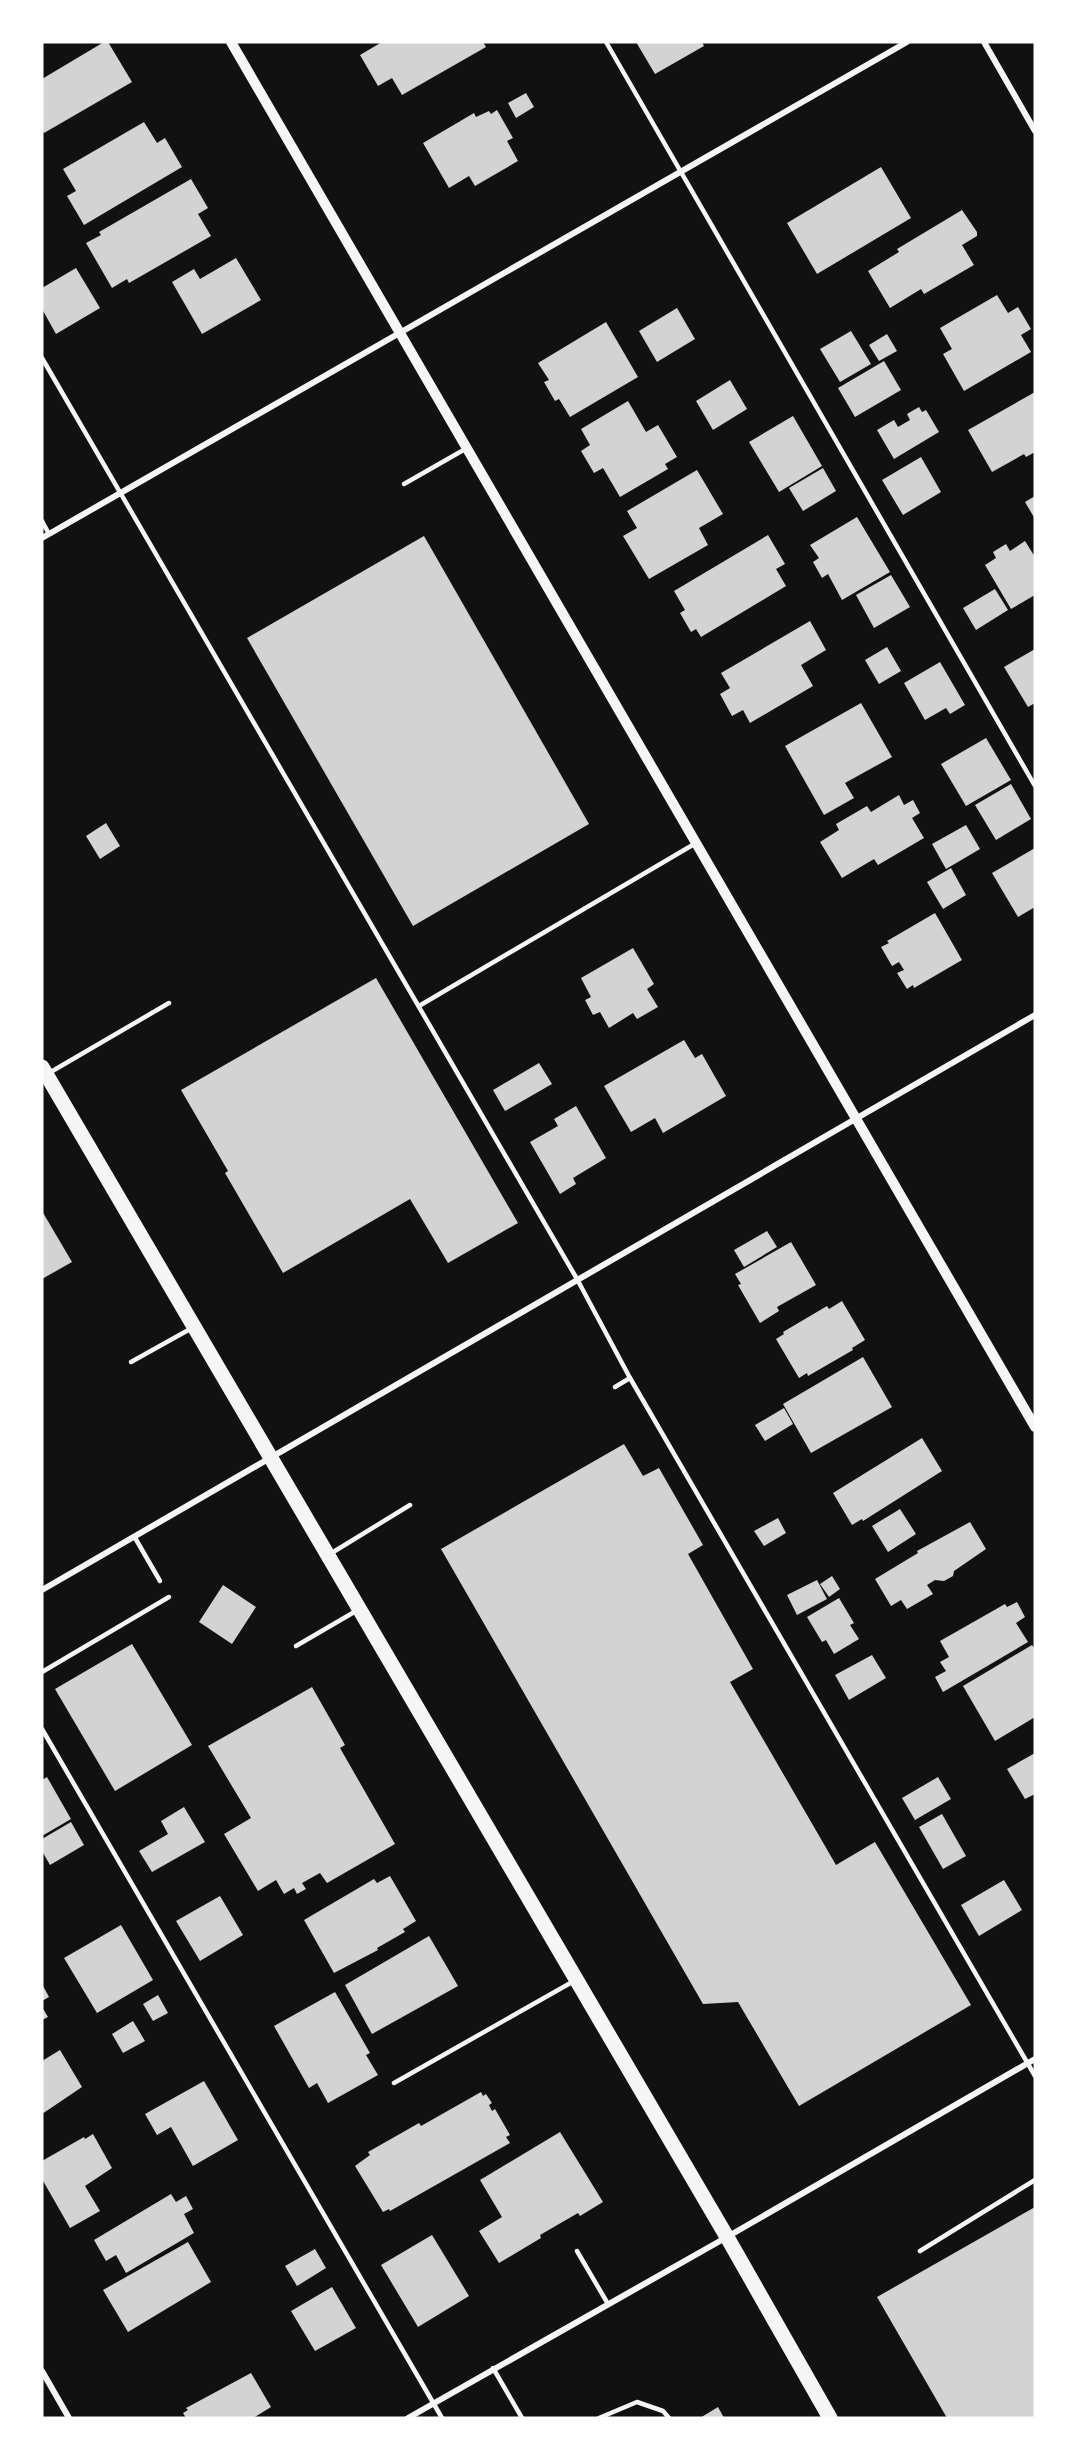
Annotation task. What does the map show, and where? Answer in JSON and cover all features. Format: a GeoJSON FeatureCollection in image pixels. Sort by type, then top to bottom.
{"type":"FeatureCollection","features":[{"type":"Feature","properties":{"kind":"main road"},"geometry":{"type":"LineString","coordinates":[[44,1071],[360,1608],[830,2418]]}},
{"type":"Feature","properties":{"kind":"street"},"geometry":{"type":"LineString","coordinates":[[231,42],[1035,1427]]}},
{"type":"Feature","properties":{"kind":"street"},"geometry":{"type":"LineString","coordinates":[[42,538],[907,42]]}},
{"type":"Feature","properties":{"kind":"street"},"geometry":{"type":"LineString","coordinates":[[984,42],[1035,131]]}},
{"type":"Feature","properties":{"kind":"street"},"geometry":{"type":"LineString","coordinates":[[42,1590],[1035,1015]]}},
{"type":"Feature","properties":{"kind":"street"},"geometry":{"type":"LineString","coordinates":[[408,2418],[1035,2059]]}},
{"type":"Feature","properties":{"kind":"street"},"geometry":{"type":"LineString","coordinates":[[42,2372],[69,2418]]}},
{"type":"Feature","properties":{"kind":"lane"},"geometry":{"type":"LineString","coordinates":[[606,42],[1035,786]]}},
{"type":"Feature","properties":{"kind":"lane"},"geometry":{"type":"LineString","coordinates":[[42,358],[578,1279],[630,1378],[1035,2076]]}},
{"type":"Feature","properties":{"kind":"lane"},"geometry":{"type":"LineString","coordinates":[[404,484],[467,448]]}},
{"type":"Feature","properties":{"kind":"lane"},"geometry":{"type":"LineString","coordinates":[[42,521],[49,534]]}},
{"type":"Feature","properties":{"kind":"lane"},"geometry":{"type":"LineString","coordinates":[[419,1006],[696,843]]}},
{"type":"Feature","properties":{"kind":"lane"},"geometry":{"type":"LineString","coordinates":[[44,1071],[170,1003]]}},
{"type":"Feature","properties":{"kind":"lane"},"geometry":{"type":"LineString","coordinates":[[132,1362],[194,1326]]}},
{"type":"Feature","properties":{"kind":"lane"},"geometry":{"type":"LineString","coordinates":[[615,1387],[630,1378]]}},
{"type":"Feature","properties":{"kind":"lane"},"geometry":{"type":"LineString","coordinates":[[328,1555],[410,1505]]}},
{"type":"Feature","properties":{"kind":"lane"},"geometry":{"type":"LineString","coordinates":[[134,1536],[160,1581]]}},
{"type":"Feature","properties":{"kind":"lane"},"geometry":{"type":"LineString","coordinates":[[42,1672],[169,1597]]}},
{"type":"Feature","properties":{"kind":"lane"},"geometry":{"type":"LineString","coordinates":[[296,1646],[360,1608]]}},
{"type":"Feature","properties":{"kind":"lane"},"geometry":{"type":"LineString","coordinates":[[42,1729],[442,2418]]}},
{"type":"Feature","properties":{"kind":"lane"},"geometry":{"type":"LineString","coordinates":[[394,2083],[576,1979]]}},
{"type":"Feature","properties":{"kind":"lane"},"geometry":{"type":"LineString","coordinates":[[920,2251],[1035,2180]]}},
{"type":"Feature","properties":{"kind":"lane"},"geometry":{"type":"LineString","coordinates":[[577,2251],[608,2304]]}},
{"type":"Feature","properties":{"kind":"lane"},"geometry":{"type":"LineString","coordinates":[[493,2368],[522,2418]]}},
{"type":"Feature","properties":{"kind":"lane"},"geometry":{"type":"LineString","coordinates":[[599,2418],[637,2402],[663,2411],[669,2418]]}},
{"type":"Feature","properties":{"kind":"building"},"geometry":{"type":"Polygon","coordinates":[[[104,42],[108,42],[132,82],[44,133],[42,129],[42,79],[104,42]]]}},
{"type":"Feature","properties":{"kind":"building"},"geometry":{"type":"Polygon","coordinates":[[[382,42],[483,42],[486,47],[402,95],[392,78],[378,86],[360,55],[382,42]]]}},
{"type":"Feature","properties":{"kind":"building"},"geometry":{"type":"Polygon","coordinates":[[[636,42],[702,42],[704,46],[655,74],[636,42]]]}},
{"type":"Feature","properties":{"kind":"building"},"geometry":{"type":"Polygon","coordinates":[[[526,93],[534,107],[516,118],[508,103],[526,93]]]}},
{"type":"Feature","properties":{"kind":"building"},"geometry":{"type":"Polygon","coordinates":[[[497,110],[513,138],[507,141],[518,161],[475,186],[469,176],[449,188],[423,143],[474,113],[476,117],[489,111],[491,114],[497,110]]]}},
{"type":"Feature","properties":{"kind":"building"},"geometry":{"type":"Polygon","coordinates":[[[144,122],[157,143],[165,138],[182,167],[84,225],[67,196],[76,191],[63,169],[144,122]]]}},
{"type":"Feature","properties":{"kind":"building"},"geometry":{"type":"Polygon","coordinates":[[[881,167],[911,218],[817,274],[787,223],[881,167]]]}},
{"type":"Feature","properties":{"kind":"building"},"geometry":{"type":"Polygon","coordinates":[[[191,179],[208,208],[198,214],[211,236],[129,283],[127,279],[112,288],[86,243],[101,235],[99,232],[191,179]]]}},
{"type":"Feature","properties":{"kind":"building"},"geometry":{"type":"Polygon","coordinates":[[[962,210],[977,232],[977,236],[962,245],[974,265],[924,294],[921,289],[890,308],[868,271],[899,252],[897,249],[962,210]]]}},
{"type":"Feature","properties":{"kind":"building"},"geometry":{"type":"Polygon","coordinates":[[[236,258],[261,300],[202,334],[172,282],[194,269],[200,279],[236,258]]]}},
{"type":"Feature","properties":{"kind":"building"},"geometry":{"type":"Polygon","coordinates":[[[76,268],[100,308],[56,334],[42,309],[42,288],[76,268]]]}},
{"type":"Feature","properties":{"kind":"building"},"geometry":{"type":"Polygon","coordinates":[[[997,295],[1008,313],[1018,307],[1031,329],[1021,335],[1031,352],[964,391],[943,354],[952,349],[940,328],[997,295]]]}},
{"type":"Feature","properties":{"kind":"building"},"geometry":{"type":"Polygon","coordinates":[[[677,308],[695,339],[657,362],[639,331],[677,308]]]}},
{"type":"Feature","properties":{"kind":"building"},"geometry":{"type":"Polygon","coordinates":[[[606,322],[638,377],[570,417],[559,399],[555,401],[544,382],[549,380],[538,363],[606,322]]]}},
{"type":"Feature","properties":{"kind":"building"},"geometry":{"type":"Polygon","coordinates":[[[851,331],[871,364],[840,382],[820,349],[851,331]]]}},
{"type":"Feature","properties":{"kind":"building"},"geometry":{"type":"Polygon","coordinates":[[[887,334],[897,351],[879,361],[869,345],[887,334]]]}},
{"type":"Feature","properties":{"kind":"building"},"geometry":{"type":"Polygon","coordinates":[[[884,361],[901,390],[855,417],[838,388],[884,361]]]}},
{"type":"Feature","properties":{"kind":"building"},"geometry":{"type":"Polygon","coordinates":[[[730,380],[747,409],[713,430],[696,401],[730,380]]]}},
{"type":"Feature","properties":{"kind":"building"},"geometry":{"type":"Polygon","coordinates":[[[1035,392],[1035,452],[1026,457],[1024,454],[992,472],[968,430],[1035,392]]]}},
{"type":"Feature","properties":{"kind":"building"},"geometry":{"type":"Polygon","coordinates":[[[628,401],[646,432],[658,425],[677,457],[665,464],[668,469],[620,497],[603,468],[594,473],[581,451],[590,445],[581,429],[628,401]]]}},
{"type":"Feature","properties":{"kind":"building"},"geometry":{"type":"Polygon","coordinates":[[[919,407],[922,412],[926,410],[939,432],[894,459],[877,430],[894,420],[898,427],[910,420],[907,414],[919,407]]]}},
{"type":"Feature","properties":{"kind":"building"},"geometry":{"type":"Polygon","coordinates":[[[793,416],[822,466],[779,492],[749,442],[793,416]]]}},
{"type":"Feature","properties":{"kind":"building"},"geometry":{"type":"Polygon","coordinates":[[[921,457],[941,492],[903,515],[882,480],[921,457]]]}},
{"type":"Feature","properties":{"kind":"building"},"geometry":{"type":"Polygon","coordinates":[[[823,468],[836,491],[803,511],[789,488],[823,468]]]}},
{"type":"Feature","properties":{"kind":"building"},"geometry":{"type":"Polygon","coordinates":[[[697,470],[723,514],[699,528],[708,545],[649,579],[623,536],[637,528],[627,511],[697,470]]]}},
{"type":"Feature","properties":{"kind":"building"},"geometry":{"type":"Polygon","coordinates":[[[1035,496],[1035,519],[1025,502],[1035,496]]]}},
{"type":"Feature","properties":{"kind":"building"},"geometry":{"type":"Polygon","coordinates":[[[857,517],[890,572],[842,600],[828,574],[822,578],[813,562],[819,558],[810,545],[857,517]]]}},
{"type":"Feature","properties":{"kind":"building"},"geometry":{"type":"Polygon","coordinates":[[[768,535],[785,564],[776,569],[786,586],[701,637],[696,629],[691,632],[680,613],[685,610],[674,591],[768,535]]]}},
{"type":"Feature","properties":{"kind":"building"},"geometry":{"type":"Polygon","coordinates":[[[424,536],[589,824],[413,926],[247,638],[424,536]]]}},
{"type":"Feature","properties":{"kind":"building"},"geometry":{"type":"Polygon","coordinates":[[[1025,541],[1035,557],[1035,595],[1011,609],[985,565],[996,558],[993,552],[1006,544],[1010,551],[1025,541]]]}},
{"type":"Feature","properties":{"kind":"building"},"geometry":{"type":"Polygon","coordinates":[[[891,575],[910,607],[874,628],[856,595],[891,575]]]}},
{"type":"Feature","properties":{"kind":"building"},"geometry":{"type":"Polygon","coordinates":[[[995,589],[1008,610],[976,630],[963,608],[995,589]]]}},
{"type":"Feature","properties":{"kind":"building"},"geometry":{"type":"Polygon","coordinates":[[[810,621],[826,650],[801,665],[813,686],[750,723],[743,710],[732,716],[720,694],[730,688],[721,673],[810,621]]]}},
{"type":"Feature","properties":{"kind":"building"},"geometry":{"type":"Polygon","coordinates":[[[887,647],[901,671],[879,684],[865,660],[887,647]]]}},
{"type":"Feature","properties":{"kind":"building"},"geometry":{"type":"Polygon","coordinates":[[[1035,649],[1035,703],[1028,707],[1004,667],[1035,649]]]}},
{"type":"Feature","properties":{"kind":"building"},"geometry":{"type":"Polygon","coordinates":[[[940,662],[965,705],[950,714],[946,708],[925,720],[904,683],[940,662]]]}},
{"type":"Feature","properties":{"kind":"building"},"geometry":{"type":"Polygon","coordinates":[[[861,703],[892,757],[845,783],[854,798],[824,815],[785,746],[861,703]]]}},
{"type":"Feature","properties":{"kind":"building"},"geometry":{"type":"Polygon","coordinates":[[[986,738],[1011,780],[966,806],[941,764],[986,738]]]}},
{"type":"Feature","properties":{"kind":"building"},"geometry":{"type":"Polygon","coordinates":[[[1011,784],[1031,819],[996,840],[975,805],[1011,784]]]}},
{"type":"Feature","properties":{"kind":"building"},"geometry":{"type":"Polygon","coordinates":[[[899,795],[904,805],[913,800],[920,813],[912,818],[924,838],[878,865],[874,859],[842,878],[820,842],[839,830],[836,824],[867,806],[871,812],[899,795]]]}},
{"type":"Feature","properties":{"kind":"building"},"geometry":{"type":"Polygon","coordinates":[[[106,823],[120,846],[100,859],[86,836],[106,823]]]}},
{"type":"Feature","properties":{"kind":"building"},"geometry":{"type":"Polygon","coordinates":[[[966,825],[980,849],[946,869],[932,844],[966,825]]]}},
{"type":"Feature","properties":{"kind":"building"},"geometry":{"type":"Polygon","coordinates":[[[1035,848],[1035,907],[1018,917],[992,873],[1035,848]]]}},
{"type":"Feature","properties":{"kind":"building"},"geometry":{"type":"Polygon","coordinates":[[[951,868],[966,895],[943,909],[927,882],[951,868]]]}},
{"type":"Feature","properties":{"kind":"building"},"geometry":{"type":"Polygon","coordinates":[[[935,913],[962,960],[914,988],[913,985],[907,989],[897,973],[904,970],[899,962],[892,966],[881,947],[889,943],[887,941],[935,913]]]}},
{"type":"Feature","properties":{"kind":"building"},"geometry":{"type":"Polygon","coordinates":[[[633,948],[654,984],[647,989],[658,1007],[637,1019],[633,1013],[609,1028],[600,1012],[593,1015],[585,1000],[591,997],[581,978],[633,948]]]}},
{"type":"Feature","properties":{"kind":"building"},"geometry":{"type":"Polygon","coordinates":[[[376,978],[518,1223],[448,1263],[410,1199],[283,1273],[225,1173],[228,1171],[181,1090],[376,978]]]}},
{"type":"Feature","properties":{"kind":"building"},"geometry":{"type":"Polygon","coordinates":[[[684,1040],[695,1058],[702,1054],[726,1096],[663,1133],[655,1118],[631,1132],[604,1086],[684,1040]]]}},
{"type":"Feature","properties":{"kind":"building"},"geometry":{"type":"Polygon","coordinates":[[[539,1063],[552,1084],[505,1111],[493,1090],[539,1063]]]}},
{"type":"Feature","properties":{"kind":"building"},"geometry":{"type":"Polygon","coordinates":[[[576,1106],[606,1158],[573,1178],[576,1184],[560,1194],[530,1142],[558,1126],[554,1119],[576,1106]]]}},
{"type":"Feature","properties":{"kind":"building"},"geometry":{"type":"Polygon","coordinates":[[[42,1211],[72,1262],[42,1279],[42,1211]]]}},
{"type":"Feature","properties":{"kind":"building"},"geometry":{"type":"Polygon","coordinates":[[[767,1231],[777,1247],[744,1267],[734,1250],[767,1231]]]}},
{"type":"Feature","properties":{"kind":"building"},"geometry":{"type":"Polygon","coordinates":[[[791,1242],[816,1285],[777,1307],[779,1311],[760,1323],[738,1285],[741,1284],[735,1274],[791,1242]]]}},
{"type":"Feature","properties":{"kind":"building"},"geometry":{"type":"Polygon","coordinates":[[[842,1301],[865,1340],[852,1348],[853,1350],[808,1376],[807,1373],[799,1378],[776,1339],[784,1334],[783,1332],[827,1306],[829,1309],[842,1301]]]}},
{"type":"Feature","properties":{"kind":"building"},"geometry":{"type":"Polygon","coordinates":[[[863,1357],[892,1407],[811,1453],[783,1404],[863,1357]]]}},
{"type":"Feature","properties":{"kind":"building"},"geometry":{"type":"Polygon","coordinates":[[[784,1408],[793,1424],[765,1441],[755,1425],[784,1408]]]}},
{"type":"Feature","properties":{"kind":"building"},"geometry":{"type":"Polygon","coordinates":[[[922,1438],[942,1471],[863,1521],[862,1519],[852,1525],[833,1493],[922,1438]]]}},
{"type":"Feature","properties":{"kind":"building"},"geometry":{"type":"Polygon","coordinates":[[[624,1444],[643,1476],[659,1468],[703,1545],[688,1554],[753,1669],[730,1682],[836,1865],[875,1842],[971,2005],[799,2106],[738,2002],[703,2004],[441,1549],[624,1444]]]}},
{"type":"Feature","properties":{"kind":"building"},"geometry":{"type":"Polygon","coordinates":[[[900,1509],[916,1534],[888,1552],[872,1526],[900,1509]]]}},
{"type":"Feature","properties":{"kind":"building"},"geometry":{"type":"Polygon","coordinates":[[[778,1518],[786,1533],[764,1546],[754,1531],[778,1518]]]}},
{"type":"Feature","properties":{"kind":"building"},"geometry":{"type":"Polygon","coordinates":[[[970,1522],[986,1549],[954,1571],[953,1576],[944,1581],[935,1580],[927,1585],[933,1594],[907,1609],[901,1600],[891,1606],[875,1579],[918,1553],[917,1551],[970,1522]]]}},
{"type":"Feature","properties":{"kind":"building"},"geometry":{"type":"Polygon","coordinates":[[[832,1576],[840,1589],[829,1597],[820,1584],[832,1576]]]}},
{"type":"Feature","properties":{"kind":"building"},"geometry":{"type":"Polygon","coordinates":[[[817,1580],[827,1599],[797,1615],[787,1595],[817,1580]]]}},
{"type":"Feature","properties":{"kind":"building"},"geometry":{"type":"Polygon","coordinates":[[[223,1585],[256,1607],[232,1644],[199,1622],[223,1585]]]}},
{"type":"Feature","properties":{"kind":"building"},"geometry":{"type":"Polygon","coordinates":[[[839,1598],[854,1623],[850,1625],[859,1639],[834,1654],[826,1640],[822,1642],[807,1617],[839,1598]]]}},
{"type":"Feature","properties":{"kind":"building"},"geometry":{"type":"Polygon","coordinates":[[[1017,1602],[1025,1617],[1016,1623],[1028,1642],[943,1692],[935,1677],[946,1671],[940,1662],[949,1657],[940,1641],[1005,1604],[1007,1607],[1017,1602]]]}},
{"type":"Feature","properties":{"kind":"building"},"geometry":{"type":"Polygon","coordinates":[[[132,1644],[192,1745],[115,1791],[55,1689],[132,1644]]]}},
{"type":"Feature","properties":{"kind":"building"},"geometry":{"type":"Polygon","coordinates":[[[1032,1645],[1035,1649],[1035,1717],[995,1741],[963,1686],[1032,1645]]]}},
{"type":"Feature","properties":{"kind":"building"},"geometry":{"type":"Polygon","coordinates":[[[872,1655],[886,1678],[849,1700],[835,1675],[872,1655]]]}},
{"type":"Feature","properties":{"kind":"building"},"geometry":{"type":"Polygon","coordinates":[[[312,1687],[345,1745],[340,1748],[395,1844],[327,1883],[320,1873],[302,1883],[306,1889],[297,1894],[294,1888],[284,1894],[276,1880],[258,1891],[224,1834],[251,1818],[208,1746],[312,1687]]]}},
{"type":"Feature","properties":{"kind":"building"},"geometry":{"type":"Polygon","coordinates":[[[1035,1753],[1035,1794],[1025,1799],[1007,1769],[1035,1753]]]}},
{"type":"Feature","properties":{"kind":"building"},"geometry":{"type":"Polygon","coordinates":[[[47,1777],[71,1819],[42,1836],[42,1780],[47,1777]]]}},
{"type":"Feature","properties":{"kind":"building"},"geometry":{"type":"Polygon","coordinates":[[[938,1777],[951,1799],[915,1820],[902,1798],[938,1777]]]}},
{"type":"Feature","properties":{"kind":"building"},"geometry":{"type":"Polygon","coordinates":[[[184,1807],[205,1842],[152,1872],[139,1851],[168,1834],[161,1821],[184,1807]]]}},
{"type":"Feature","properties":{"kind":"building"},"geometry":{"type":"Polygon","coordinates":[[[942,1814],[966,1856],[943,1869],[919,1827],[942,1814]]]}},
{"type":"Feature","properties":{"kind":"building"},"geometry":{"type":"Polygon","coordinates":[[[71,1822],[84,1845],[50,1865],[42,1851],[42,1839],[71,1822]]]}},
{"type":"Feature","properties":{"kind":"building"},"geometry":{"type":"Polygon","coordinates":[[[390,1876],[416,1921],[403,1929],[405,1932],[377,1948],[378,1950],[334,1973],[304,1920],[374,1879],[377,1883],[390,1876]]]}},
{"type":"Feature","properties":{"kind":"building"},"geometry":{"type":"Polygon","coordinates":[[[1004,1880],[1022,1910],[979,1936],[961,1905],[1004,1880]]]}},
{"type":"Feature","properties":{"kind":"building"},"geometry":{"type":"Polygon","coordinates":[[[220,1896],[243,1935],[200,1961],[176,1921],[220,1896]]]}},
{"type":"Feature","properties":{"kind":"building"},"geometry":{"type":"Polygon","coordinates":[[[121,1925],[153,1980],[97,2013],[64,1958],[121,1925]]]}},
{"type":"Feature","properties":{"kind":"building"},"geometry":{"type":"Polygon","coordinates":[[[429,1936],[458,1986],[372,2034],[345,1985],[429,1936]]]}},
{"type":"Feature","properties":{"kind":"building"},"geometry":{"type":"Polygon","coordinates":[[[42,1984],[49,1997],[42,2001],[42,1984]]]}},
{"type":"Feature","properties":{"kind":"building"},"geometry":{"type":"Polygon","coordinates":[[[335,1992],[370,2053],[366,2055],[378,2075],[328,2103],[317,2083],[309,2088],[274,2026],[335,1992]]]}},
{"type":"Feature","properties":{"kind":"building"},"geometry":{"type":"Polygon","coordinates":[[[158,1995],[168,2013],[153,2021],[143,2004],[158,1995]]]}},
{"type":"Feature","properties":{"kind":"building"},"geometry":{"type":"Polygon","coordinates":[[[42,2007],[48,2017],[42,2020],[42,2007]]]}},
{"type":"Feature","properties":{"kind":"building"},"geometry":{"type":"Polygon","coordinates":[[[133,2021],[145,2041],[123,2053],[112,2034],[133,2021]]]}},
{"type":"Feature","properties":{"kind":"building"},"geometry":{"type":"Polygon","coordinates":[[[60,2050],[82,2087],[42,2114],[42,2061],[60,2050]]]}},
{"type":"Feature","properties":{"kind":"building"},"geometry":{"type":"Polygon","coordinates":[[[204,2081],[238,2140],[193,2166],[171,2127],[157,2135],[145,2114],[204,2081]]]}},
{"type":"Feature","properties":{"kind":"building"},"geometry":{"type":"Polygon","coordinates":[[[481,2092],[483,2096],[486,2094],[492,2103],[489,2105],[492,2111],[495,2109],[510,2135],[506,2137],[510,2143],[390,2211],[389,2209],[383,2212],[355,2166],[370,2155],[368,2152],[419,2123],[421,2126],[481,2092]]]}},
{"type":"Feature","properties":{"kind":"building"},"geometry":{"type":"Polygon","coordinates":[[[560,2132],[603,2202],[580,2216],[578,2213],[540,2235],[541,2238],[499,2263],[479,2231],[502,2217],[480,2180],[560,2132]]]}},
{"type":"Feature","properties":{"kind":"building"},"geometry":{"type":"Polygon","coordinates":[[[93,2134],[112,2168],[85,2186],[100,2211],[70,2228],[42,2179],[42,2161],[93,2134]]]}},
{"type":"Feature","properties":{"kind":"building"},"geometry":{"type":"Polygon","coordinates":[[[171,2194],[176,2202],[186,2196],[193,2209],[184,2214],[194,2233],[126,2273],[116,2255],[106,2261],[94,2240],[171,2194]]]}},
{"type":"Feature","properties":{"kind":"building"},"geometry":{"type":"Polygon","coordinates":[[[1035,2207],[1035,2418],[947,2418],[877,2297],[1035,2207]]]}},
{"type":"Feature","properties":{"kind":"building"},"geometry":{"type":"Polygon","coordinates":[[[432,2235],[469,2296],[418,2327],[381,2265],[432,2235]]]}},
{"type":"Feature","properties":{"kind":"building"},"geometry":{"type":"Polygon","coordinates":[[[188,2242],[211,2282],[128,2332],[103,2290],[188,2242]]]}},
{"type":"Feature","properties":{"kind":"building"},"geometry":{"type":"Polygon","coordinates":[[[315,2249],[326,2268],[297,2286],[285,2266],[315,2249]]]}},
{"type":"Feature","properties":{"kind":"building"},"geometry":{"type":"Polygon","coordinates":[[[332,2287],[356,2328],[315,2351],[291,2311],[332,2287]]]}},
{"type":"Feature","properties":{"kind":"building"},"geometry":{"type":"Polygon","coordinates":[[[251,2373],[271,2407],[253,2418],[186,2418],[183,2413],[188,2410],[186,2408],[251,2373]]]}},
{"type":"Feature","properties":{"kind":"building"},"geometry":{"type":"Polygon","coordinates":[[[718,2407],[724,2418],[700,2418],[718,2407]]]}}]}
